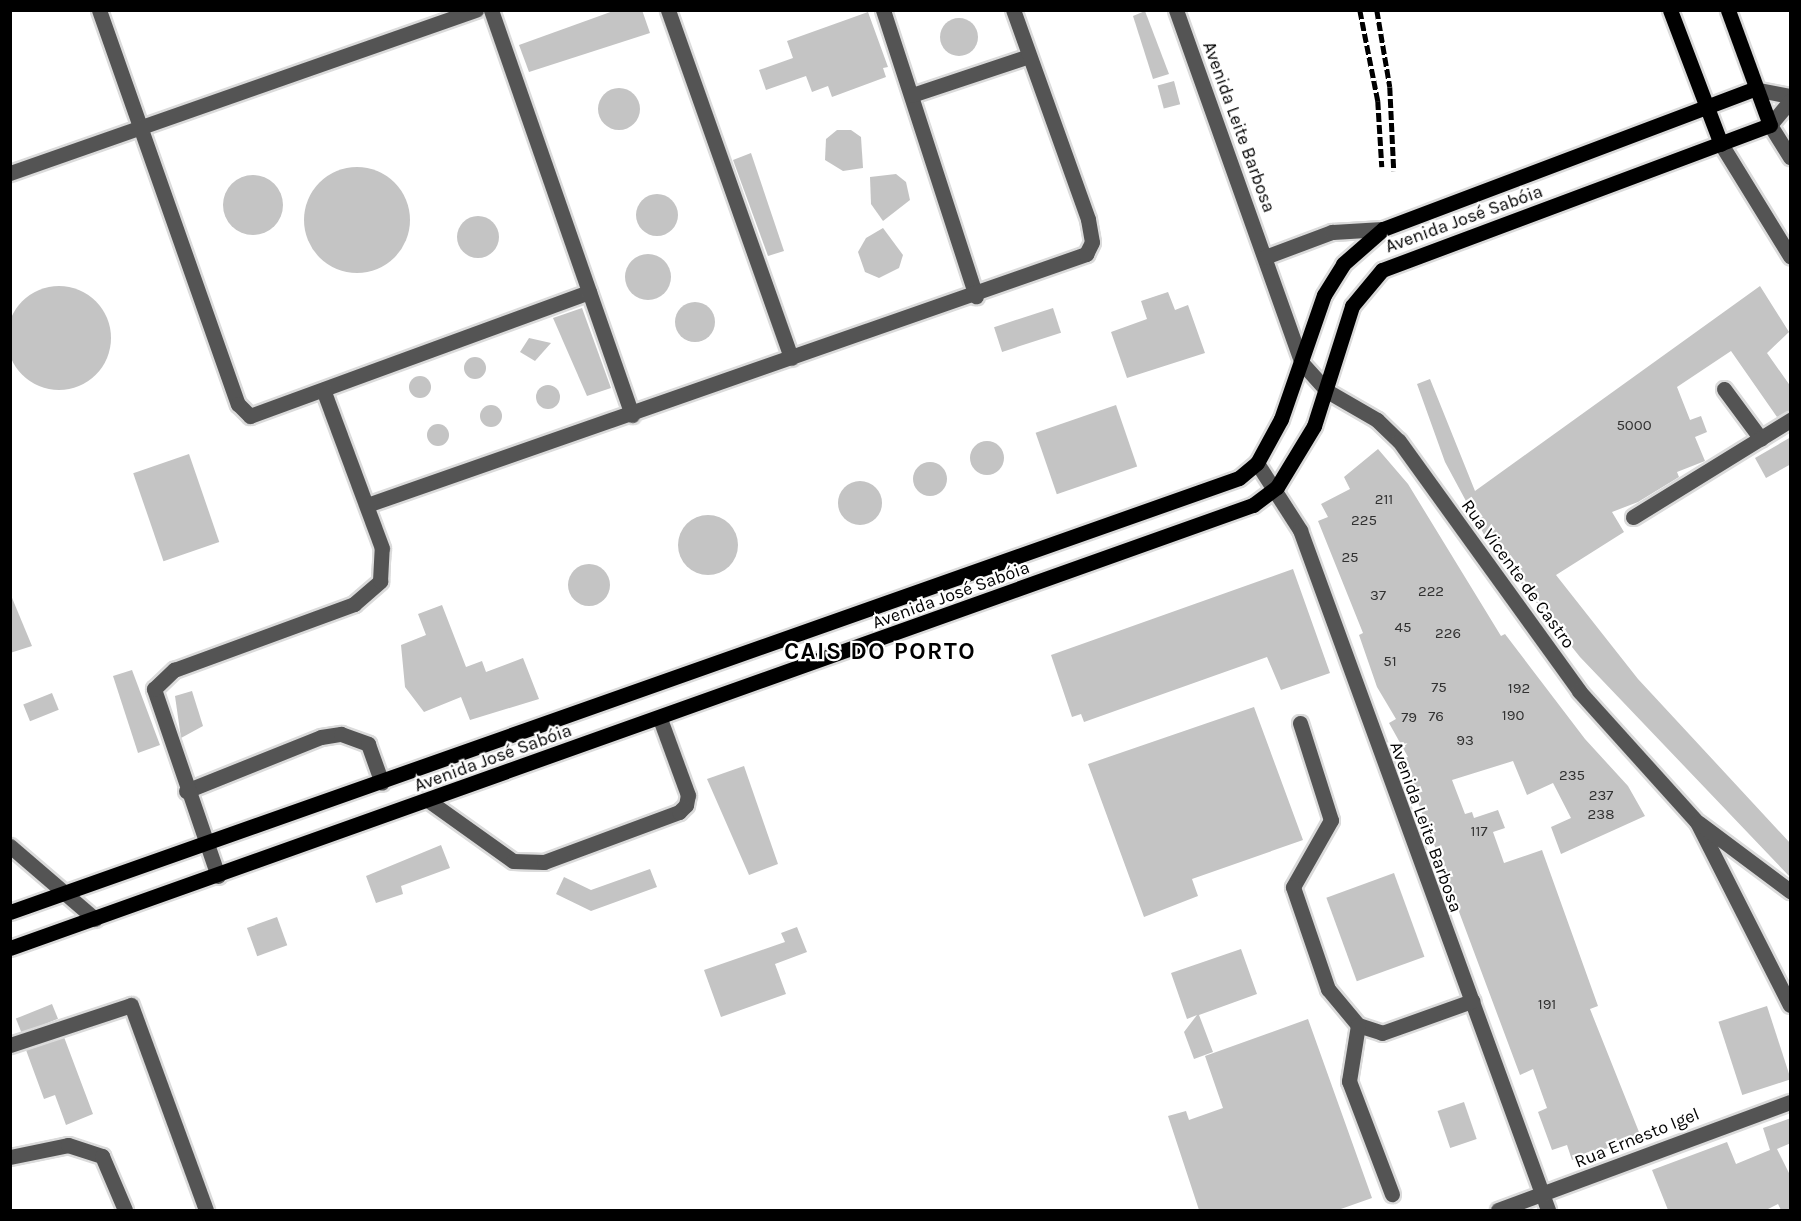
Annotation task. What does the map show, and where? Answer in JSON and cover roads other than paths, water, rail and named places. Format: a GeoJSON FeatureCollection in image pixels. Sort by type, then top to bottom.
{"type":"FeatureCollection","features":[{"type":"Feature","properties":{"kind":"main road"},"geometry":{"type":"LineString","coordinates":[[1670,10],[1703,109],[1721,144]]}},
{"type":"Feature","properties":{"kind":"main road"},"geometry":{"type":"LineString","coordinates":[[1728,10],[1754,89],[1770,125]]}},
{"type":"Feature","properties":{"kind":"main road","name":"Avenida José Sabóia"},"geometry":{"type":"LineString","coordinates":[[10,912],[1188,500],[1239,478],[1257,463],[1281,419],[1324,295],[1343,264],[1383,229],[1754,89]]}},
{"type":"Feature","properties":{"kind":"main road","name":"Avenida José Sabóia"},"geometry":{"type":"LineString","coordinates":[[10,948],[660,719],[1190,530],[1253,505],[1277,487],[1314,426],[1327,391],[1352,306],[1382,270],[1770,125]]}},
{"type":"Feature","properties":{"kind":"street"},"geometry":{"type":"LineString","coordinates":[[99,10],[238,404],[250,416],[324,392],[589,292]]}},
{"type":"Feature","properties":{"kind":"street"},"geometry":{"type":"LineString","coordinates":[[10,173],[476,10]]}},
{"type":"Feature","properties":{"kind":"street"},"geometry":{"type":"LineString","coordinates":[[491,10],[632,415]]}},
{"type":"Feature","properties":{"kind":"street"},"geometry":{"type":"LineString","coordinates":[[668,10],[791,358]]}},
{"type":"Feature","properties":{"kind":"street"},"geometry":{"type":"LineString","coordinates":[[883,10],[976,296]]}},
{"type":"Feature","properties":{"kind":"street"},"geometry":{"type":"LineString","coordinates":[[367,505],[976,296],[1075,260],[1091,248],[1088,219],[1013,10]]}},
{"type":"Feature","properties":{"kind":"street","name":"Avenida Leite Barbosa"},"geometry":{"type":"LineString","coordinates":[[1176,10],[1301,362]]}},
{"type":"Feature","properties":{"kind":"street"},"geometry":{"type":"LineString","coordinates":[[912,95],[1029,56]]}},
{"type":"Feature","properties":{"kind":"street"},"geometry":{"type":"LineString","coordinates":[[1754,89],[1791,96]]}},
{"type":"Feature","properties":{"kind":"street"},"geometry":{"type":"LineString","coordinates":[[1791,101],[1770,125],[1791,158]]}},
{"type":"Feature","properties":{"kind":"street"},"geometry":{"type":"LineString","coordinates":[[1721,144],[1791,255]]}},
{"type":"Feature","properties":{"kind":"street"},"geometry":{"type":"LineString","coordinates":[[1265,256],[1332,232],[1383,229]]}},
{"type":"Feature","properties":{"kind":"street","name":"Rua Vicente de Castro"},"geometry":{"type":"LineString","coordinates":[[1301,362],[1327,391],[1377,420],[1399,441],[1579,691],[1697,822],[1791,891]]}},
{"type":"Feature","properties":{"kind":"street"},"geometry":{"type":"LineString","coordinates":[[1724,389],[1761,439]]}},
{"type":"Feature","properties":{"kind":"street"},"geometry":{"type":"LineString","coordinates":[[218,876],[186,791],[154,689],[174,670],[354,604],[372,592],[384,567],[367,505],[324,392]]}},
{"type":"Feature","properties":{"kind":"street"},"geometry":{"type":"LineString","coordinates":[[1633,517],[1791,420]]}},
{"type":"Feature","properties":{"kind":"street","name":"Avenida Leite Barbosa"},"geometry":{"type":"LineString","coordinates":[[1257,463],[1277,487],[1300,530],[1388,783],[1472,1001],[1548,1210]]}},
{"type":"Feature","properties":{"kind":"street"},"geometry":{"type":"LineString","coordinates":[[429,801],[513,861],[544,862],[680,812],[686,805],[688,795],[660,719]]}},
{"type":"Feature","properties":{"kind":"street"},"geometry":{"type":"LineString","coordinates":[[1300,723],[1331,820],[1293,887],[1329,989],[1358,1025],[1382,1033],[1396,1031],[1472,1001]]}},
{"type":"Feature","properties":{"kind":"street"},"geometry":{"type":"LineString","coordinates":[[186,791],[321,737],[341,734],[368,744],[382,783]]}},
{"type":"Feature","properties":{"kind":"street","name":"Rua Vicente de Castro"},"geometry":{"type":"LineString","coordinates":[[1697,822],[1791,1005]]}},
{"type":"Feature","properties":{"kind":"street"},"geometry":{"type":"LineString","coordinates":[[10,846],[95,919]]}},
{"type":"Feature","properties":{"kind":"street"},"geometry":{"type":"LineString","coordinates":[[10,1045],[131,1005],[206,1210]]}},
{"type":"Feature","properties":{"kind":"street"},"geometry":{"type":"LineString","coordinates":[[1358,1025],[1349,1081],[1392,1194]]}},
{"type":"Feature","properties":{"kind":"street","name":"Rua Ernesto Igel"},"geometry":{"type":"LineString","coordinates":[[1498,1210],[1791,1102]]}},
{"type":"Feature","properties":{"kind":"street"},"geometry":{"type":"LineString","coordinates":[[10,1157],[68,1145],[102,1156],[125,1210]]}},
{"type":"Feature","properties":{"kind":"railway"},"geometry":{"type":"LineString","coordinates":[[1360,10],[1378,101],[1382,167]]}},
{"type":"Feature","properties":{"kind":"railway"},"geometry":{"type":"LineString","coordinates":[[1377,10],[1390,87],[1394,171]]}},
{"type":"Feature","properties":{"kind":"district","name":"CAIS DO PORTO"},"geometry":{"type":"Point","coordinates":[880,652]}}]}
